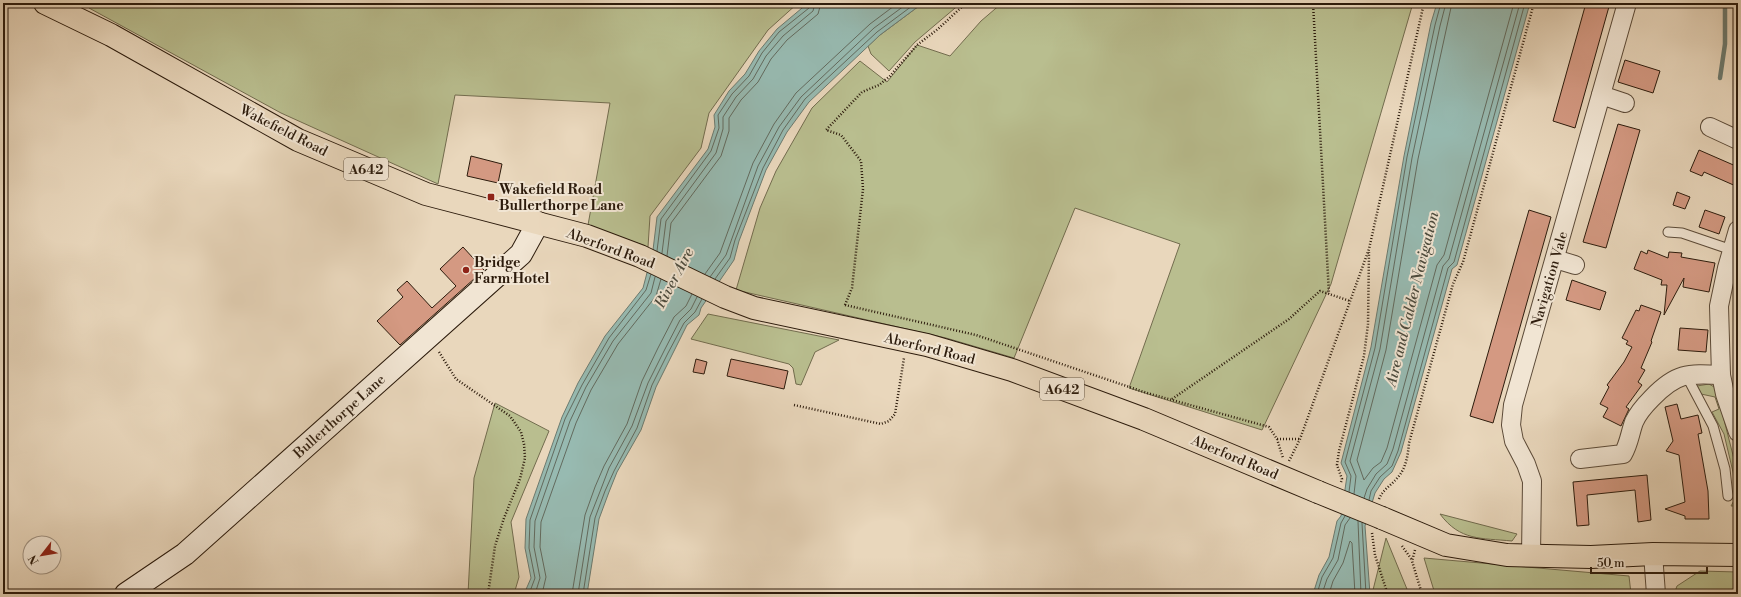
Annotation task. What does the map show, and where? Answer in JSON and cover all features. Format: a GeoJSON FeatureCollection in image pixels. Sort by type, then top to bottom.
{"type":"FeatureCollection","features":[{"type":"Feature","properties":{"kind":"main road","name":"Wakefield Road"},"geometry":{"type":"LineString","coordinates":[[45,3],[111,35],[298,140],[426,194],[538,223]]}},
{"type":"Feature","properties":{"kind":"main road","name":"Aberford Road"},"geometry":{"type":"LineString","coordinates":[[538,223],[587,236],[640,256],[716,293],[754,308],[927,345],[1012,370],[1282,471],[1318,492],[1377,516]]}},
{"type":"Feature","properties":{"kind":"main road","name":"A642"},"geometry":{"type":"LineString","coordinates":[[1377,516],[1446,545],[1477,551],[1531,556],[1591,557],[1653,554],[1738,555]]}},
{"type":"Feature","properties":{"kind":"street","name":"Navigation Vale"},"geometry":{"type":"LineString","coordinates":[[1531,556],[1532,481],[1526,464],[1514,441],[1511,425],[1513,405],[1627,3]]}},
{"type":"Feature","properties":{"kind":"street"},"geometry":{"type":"LineString","coordinates":[[1601,95],[1625,103]]}},
{"type":"Feature","properties":{"kind":"street"},"geometry":{"type":"LineString","coordinates":[[1710,127],[1738,140]]}},
{"type":"Feature","properties":{"kind":"street","name":"Bullerthorpe Lane"},"geometry":{"type":"LineString","coordinates":[[126,594],[185,554],[521,254],[538,223]]}},
{"type":"Feature","properties":{"kind":"street"},"geometry":{"type":"LineString","coordinates":[[1736,238],[1719,306],[1721,375],[1725,394],[1738,432]]}},
{"type":"Feature","properties":{"kind":"street"},"geometry":{"type":"LineString","coordinates":[[1554,259],[1575,265]]}},
{"type":"Feature","properties":{"kind":"street"},"geometry":{"type":"LineString","coordinates":[[1580,459],[1623,454],[1628,445],[1634,421],[1642,409],[1668,381],[1686,375],[1721,375]]}},
{"type":"Feature","properties":{"kind":"street"},"geometry":{"type":"LineString","coordinates":[[1653,554],[1656,594]]}},
{"type":"Feature","properties":{"kind":"lane"},"geometry":{"type":"LineString","coordinates":[[1668,232],[1736,238]]}},
{"type":"Feature","properties":{"kind":"lane"},"geometry":{"type":"LineString","coordinates":[[1686,375],[1713,426],[1725,469],[1728,496]]}},
{"type":"Feature","properties":{"kind":"path"},"geometry":{"type":"LineString","coordinates":[[966,3],[938,29],[917,45],[890,76],[879,85],[862,92],[826,130],[840,135],[861,161],[863,189],[852,288],[845,305],[976,335],[1061,365],[1172,400],[1269,427],[1277,439],[1282,471]]}},
{"type":"Feature","properties":{"kind":"path"},"geometry":{"type":"LineString","coordinates":[[1313,3],[1329,294]]}},
{"type":"Feature","properties":{"kind":"path"},"geometry":{"type":"LineString","coordinates":[[1282,471],[1300,439],[1369,249],[1424,3]]}},
{"type":"Feature","properties":{"kind":"path"},"geometry":{"type":"LineString","coordinates":[[1385,594],[1386,589],[1374,555],[1377,516],[1381,494],[1402,471],[1407,458],[1409,443],[1434,348],[1453,284],[1463,262],[1534,3]]}},
{"type":"Feature","properties":{"kind":"path"},"geometry":{"type":"LineString","coordinates":[[1342,479],[1337,465],[1339,451],[1364,356],[1368,324],[1369,249]]}},
{"type":"Feature","properties":{"kind":"path"},"geometry":{"type":"LineString","coordinates":[[1172,400],[1289,319],[1320,291],[1350,301]]}},
{"type":"Feature","properties":{"kind":"path"},"geometry":{"type":"LineString","coordinates":[[428,336],[456,379],[510,416],[521,432],[524,444],[524,458],[520,479],[504,518],[495,546],[488,594]]}},
{"type":"Feature","properties":{"kind":"path"},"geometry":{"type":"LineString","coordinates":[[794,405],[881,424],[889,421],[894,414],[907,341]]}},
{"type":"Feature","properties":{"kind":"path"},"geometry":{"type":"LineString","coordinates":[[1277,439],[1300,439]]}},
{"type":"Feature","properties":{"kind":"path"},"geometry":{"type":"LineString","coordinates":[[1412,561],[1422,594]]}},
{"type":"Feature","properties":{"kind":"green space"},"geometry":{"type":"Polygon","coordinates":[[[85,3],[798,3],[768,30],[709,113],[701,148],[650,216],[648,247],[588,225],[610,103],[455,95],[438,184],[281,113],[89,8],[85,3]]]}},
{"type":"Feature","properties":{"kind":"green space"},"geometry":{"type":"Polygon","coordinates":[[[923,3],[961,3],[915,42],[889,71],[871,54],[868,46],[880,35],[923,3]]]}},
{"type":"Feature","properties":{"kind":"green space"},"geometry":{"type":"Polygon","coordinates":[[[1002,3],[1413,3],[1331,284],[1262,430],[1129,388],[1180,244],[1075,208],[1014,358],[946,338],[736,290],[760,208],[776,171],[812,108],[860,61],[887,82],[917,45],[950,56],[981,21],[1002,3]]]}},
{"type":"Feature","properties":{"kind":"green space"},"geometry":{"type":"Polygon","coordinates":[[[708,314],[839,340],[815,352],[801,385],[796,384],[793,368],[789,364],[691,339],[708,314]]]}},
{"type":"Feature","properties":{"kind":"green space"},"geometry":{"type":"Polygon","coordinates":[[[1709,384],[1716,388],[1738,475],[1738,506],[1731,506],[1736,497],[1733,472],[1724,434],[1712,412],[1719,409],[1715,397],[1701,394],[1697,386],[1709,384]]]}},
{"type":"Feature","properties":{"kind":"green space"},"geometry":{"type":"Polygon","coordinates":[[[495,403],[549,431],[511,522],[519,577],[514,594],[468,594],[474,478],[495,403]]]}},
{"type":"Feature","properties":{"kind":"green space"},"geometry":{"type":"Polygon","coordinates":[[[1440,514],[1517,534],[1512,541],[1481,538],[1463,534],[1448,523],[1440,514]]]}},
{"type":"Feature","properties":{"kind":"green space"},"geometry":{"type":"Polygon","coordinates":[[[1386,538],[1409,594],[1372,594],[1386,538]]]}},
{"type":"Feature","properties":{"kind":"green space"},"geometry":{"type":"Polygon","coordinates":[[[1424,558],[1629,576],[1631,594],[1435,594],[1424,558]]]}},
{"type":"Feature","properties":{"kind":"green space"},"geometry":{"type":"Polygon","coordinates":[[[1700,571],[1738,572],[1738,594],[1674,594],[1677,586],[1700,571]]]}},
{"type":"Feature","properties":{"kind":"water","name":"River Aire"},"geometry":{"type":"Polygon","coordinates":[[[808,3],[923,3],[880,35],[809,102],[787,132],[766,170],[739,241],[734,260],[701,308],[699,315],[687,325],[656,387],[641,430],[617,472],[599,519],[587,594],[524,594],[531,578],[525,548],[526,519],[562,417],[578,383],[605,336],[643,288],[653,250],[657,217],[708,149],[715,127],[714,115],[729,91],[745,74],[759,51],[777,29],[808,3]]]}},
{"type":"Feature","properties":{"kind":"water","name":"Aire and Calder Navigation"},"geometry":{"type":"Polygon","coordinates":[[[1437,3],[1530,3],[1457,265],[1452,269],[1401,452],[1392,472],[1384,479],[1375,493],[1365,526],[1370,594],[1313,594],[1319,575],[1329,557],[1337,521],[1341,516],[1347,476],[1341,463],[1371,347],[1404,156],[1431,23],[1437,3]]]}},
{"type":"Feature","properties":{"kind":"building"},"geometry":{"type":"Polygon","coordinates":[[[1586,3],[1610,3],[1575,128],[1553,121],[1586,3]]]}},
{"type":"Feature","properties":{"kind":"building"},"geometry":{"type":"Polygon","coordinates":[[[1625,60],[1660,71],[1653,93],[1618,82],[1625,60]]]}},
{"type":"Feature","properties":{"kind":"building"},"geometry":{"type":"Polygon","coordinates":[[[1618,124],[1640,130],[1606,248],[1583,242],[1618,124]]]}},
{"type":"Feature","properties":{"kind":"building"},"geometry":{"type":"Polygon","coordinates":[[[1699,150],[1738,167],[1738,187],[1704,172],[1702,176],[1690,171],[1699,150]]]}},
{"type":"Feature","properties":{"kind":"building"},"geometry":{"type":"Polygon","coordinates":[[[471,156],[502,164],[498,183],[467,176],[471,156]]]}},
{"type":"Feature","properties":{"kind":"building"},"geometry":{"type":"Polygon","coordinates":[[[1677,192],[1690,197],[1685,209],[1673,205],[1677,192]]]}},
{"type":"Feature","properties":{"kind":"building"},"geometry":{"type":"Polygon","coordinates":[[[1529,210],[1551,217],[1493,423],[1470,416],[1529,210]]]}},
{"type":"Feature","properties":{"kind":"building"},"geometry":{"type":"Polygon","coordinates":[[[1705,210],[1725,217],[1719,234],[1699,227],[1705,210]]]}},
{"type":"Feature","properties":{"kind":"building"},"geometry":{"type":"Polygon","coordinates":[[[463,247],[484,270],[400,345],[377,321],[403,297],[397,290],[407,281],[432,308],[456,286],[440,269],[463,247]]]}},
{"type":"Feature","properties":{"kind":"building"},"geometry":{"type":"Polygon","coordinates":[[[1648,250],[1668,258],[1669,252],[1682,253],[1681,257],[1715,263],[1709,292],[1683,287],[1684,278],[1664,315],[1667,285],[1661,285],[1662,280],[1634,269],[1641,251],[1647,254],[1648,250]]]}},
{"type":"Feature","properties":{"kind":"building"},"geometry":{"type":"Polygon","coordinates":[[[1572,280],[1606,292],[1600,310],[1566,300],[1572,280]]]}},
{"type":"Feature","properties":{"kind":"building"},"geometry":{"type":"Polygon","coordinates":[[[1641,305],[1661,312],[1651,341],[1652,342],[1641,368],[1645,370],[1638,382],[1642,385],[1626,407],[1629,409],[1621,426],[1603,417],[1608,408],[1600,404],[1609,387],[1607,385],[1624,362],[1632,347],[1626,344],[1628,341],[1622,338],[1636,310],[1639,311],[1641,305]]]}},
{"type":"Feature","properties":{"kind":"building"},"geometry":{"type":"Polygon","coordinates":[[[1680,328],[1708,330],[1706,352],[1678,350],[1680,328]]]}},
{"type":"Feature","properties":{"kind":"building"},"geometry":{"type":"Polygon","coordinates":[[[696,359],[707,362],[704,374],[693,372],[696,359]]]}},
{"type":"Feature","properties":{"kind":"building"},"geometry":{"type":"Polygon","coordinates":[[[731,359],[788,371],[784,389],[727,376],[731,359]]]}},
{"type":"Feature","properties":{"kind":"building"},"geometry":{"type":"Polygon","coordinates":[[[1677,404],[1681,419],[1698,415],[1702,433],[1698,434],[1708,491],[1709,519],[1685,519],[1685,516],[1665,509],[1685,502],[1679,455],[1666,451],[1673,441],[1665,407],[1677,404]]]}},
{"type":"Feature","properties":{"kind":"building"},"geometry":{"type":"Polygon","coordinates":[[[1647,475],[1651,520],[1638,522],[1635,490],[1587,495],[1589,525],[1577,526],[1573,482],[1647,475]]]}},
{"type":"Feature","properties":{"kind":"waterway"},"geometry":{"type":"LineString","coordinates":[[1720,78],[1725,44],[1725,3]]}},
{"type":"Feature","properties":{"kind":"place","name":"Wakefield Road Bullerthorpe Lane"},"geometry":{"type":"Point","coordinates":[491,197]}},
{"type":"Feature","properties":{"kind":"place","name":"Bridge Farm Hotel"},"geometry":{"type":"Point","coordinates":[466,270]}}]}
